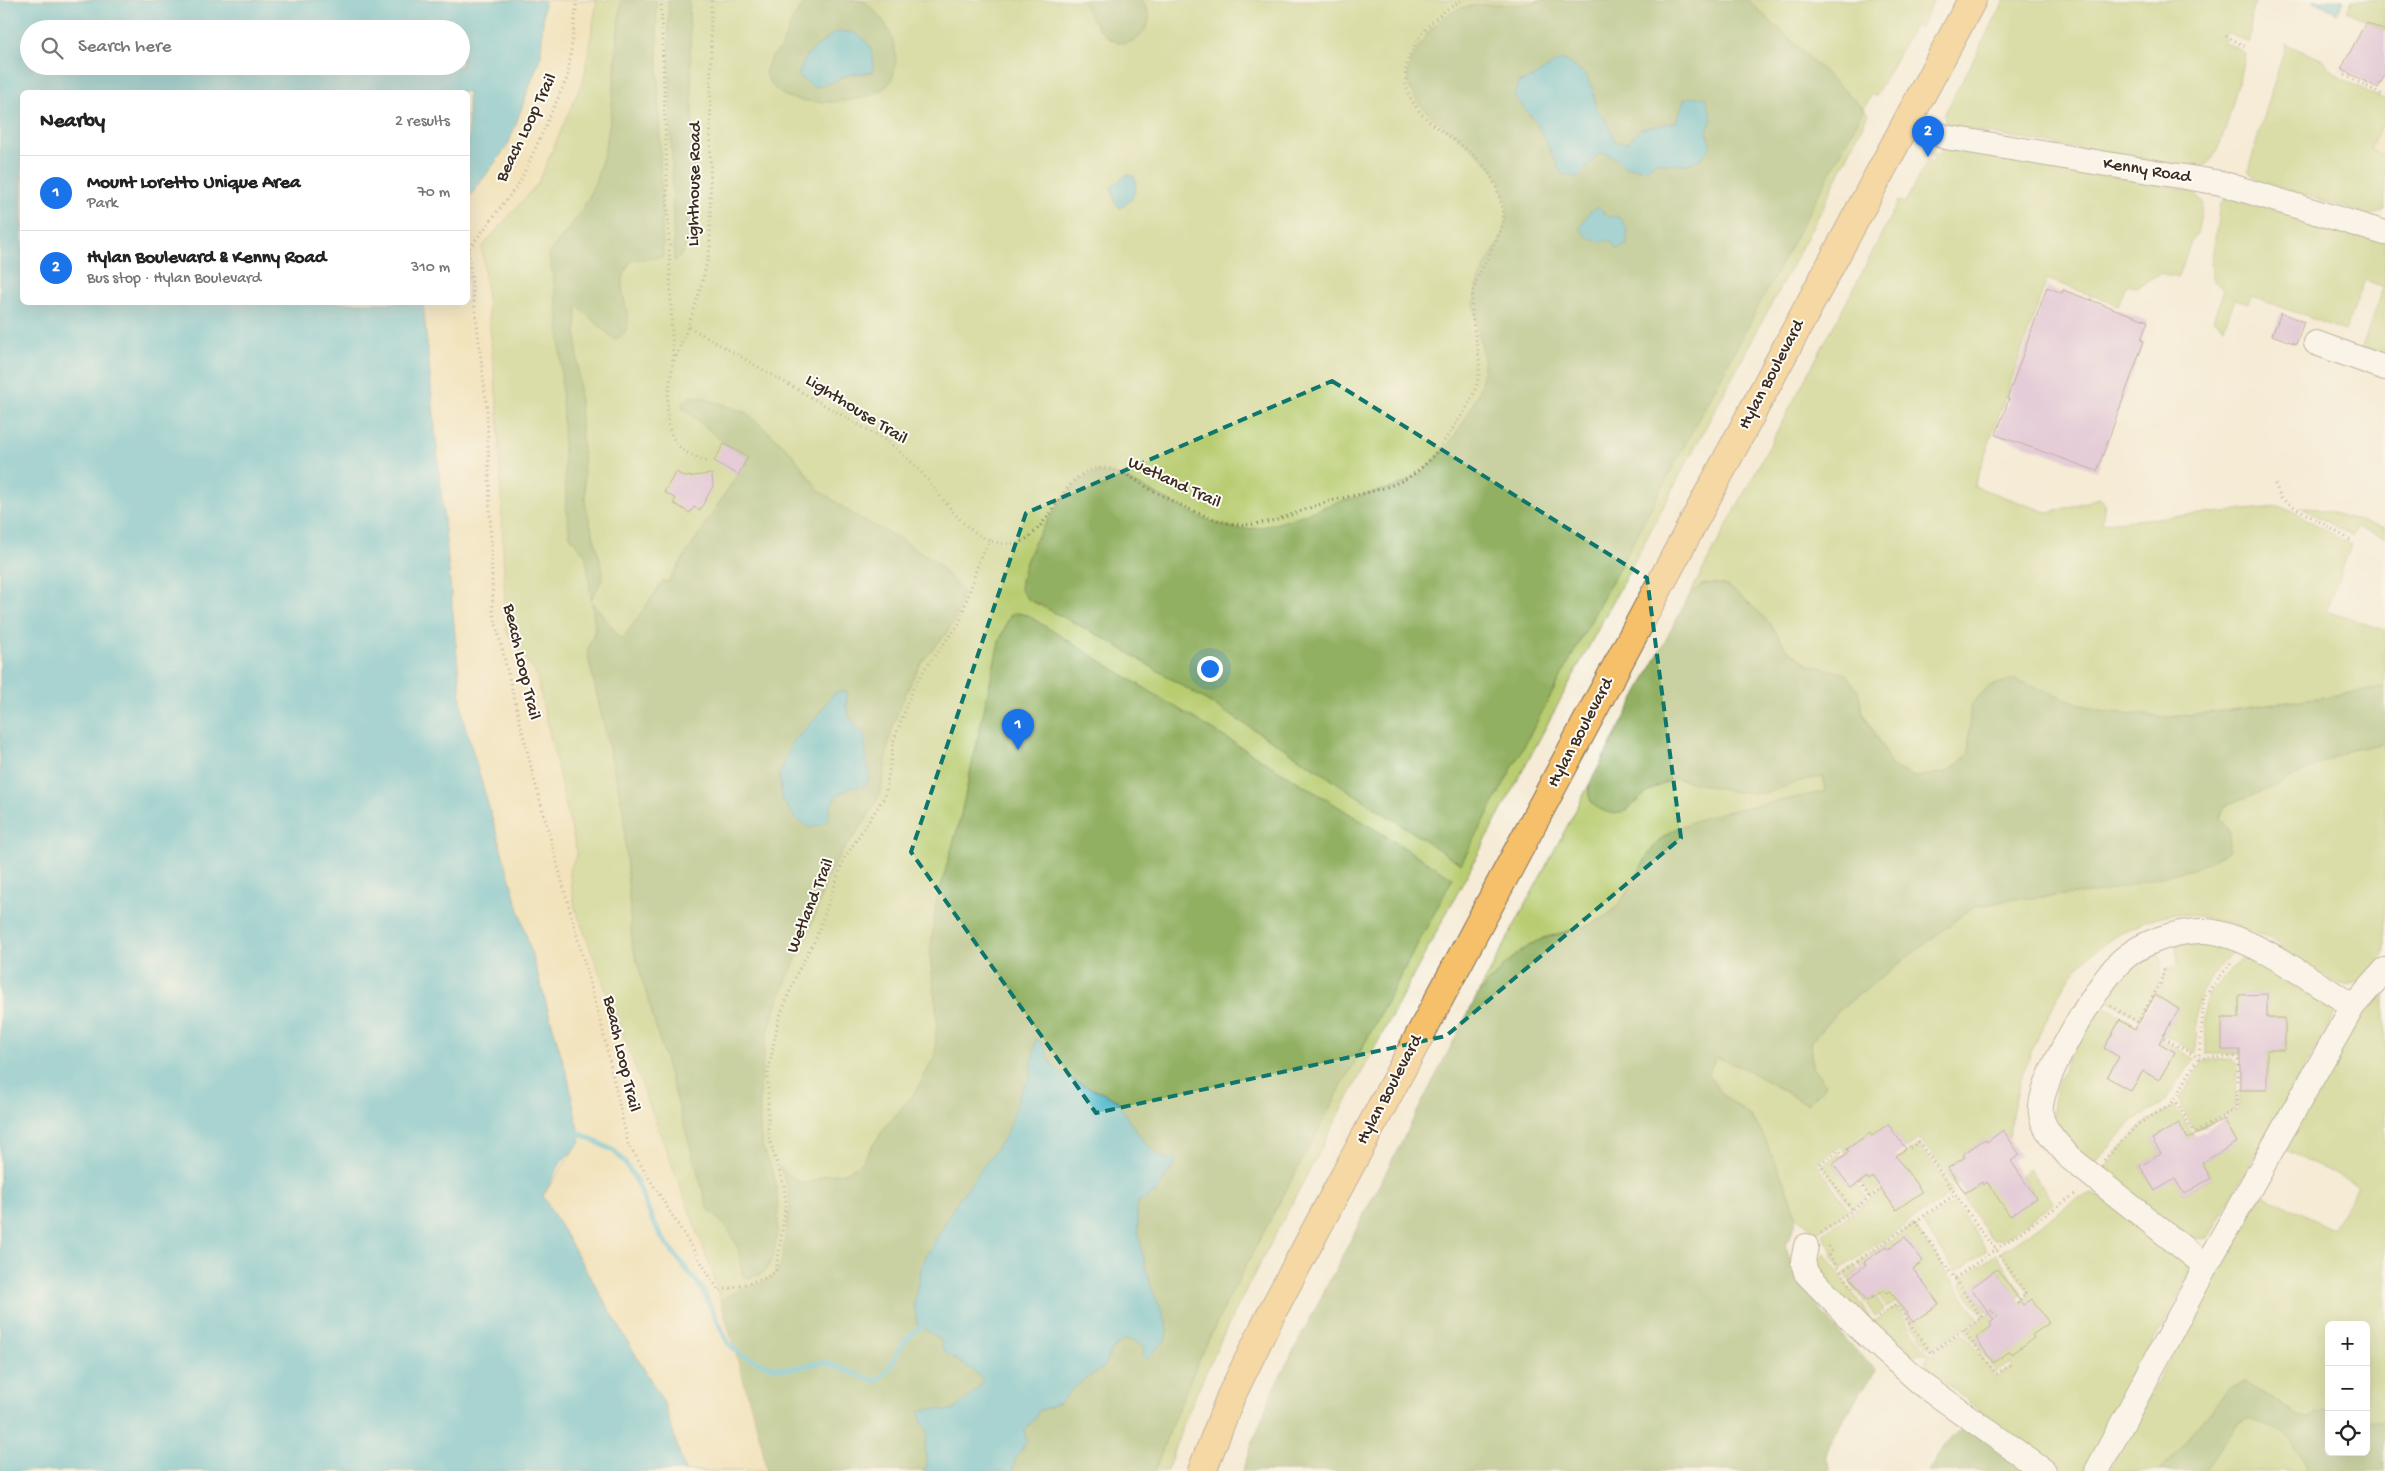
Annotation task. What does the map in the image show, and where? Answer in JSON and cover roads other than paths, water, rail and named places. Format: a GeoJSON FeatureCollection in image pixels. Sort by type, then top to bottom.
{"type":"FeatureCollection","features":[{"type":"Feature","properties":{"kind":"main road","name":"Hylan Boulevard"},"geometry":{"type":"LineString","coordinates":[[1202,1471],[1231,1396],[1272,1312],[1972,0]]}},
{"type":"Feature","properties":{"kind":"lane","name":"Kenny Road"},"geometry":{"type":"LineString","coordinates":[[1907,121],[1945,137],[2221,183],[2385,233]]}},
{"type":"Feature","properties":{"kind":"lane"},"geometry":{"type":"LineString","coordinates":[[2316,343],[2385,368]]}},
{"type":"Feature","properties":{"kind":"lane"},"geometry":{"type":"LineString","coordinates":[[2206,1266],[2070,1158],[2053,1137],[2041,1115],[2042,1094],[2057,1061],[2100,987],[2122,960],[2148,944],[2174,935],[2204,931],[2224,933],[2244,940],[2354,1006]]}},
{"type":"Feature","properties":{"kind":"lane"},"geometry":{"type":"LineString","coordinates":[[2097,1471],[2206,1266],[2354,1006],[2385,970]]}},
{"type":"Feature","properties":{"kind":"lane"},"geometry":{"type":"LineString","coordinates":[[1806,1246],[1803,1261],[1806,1273],[1860,1329],[1922,1384],[2044,1471]]}},
{"type":"Feature","properties":{"kind":"water"},"geometry":{"type":"Polygon","coordinates":[[[0,0],[544,0],[541,55],[508,145],[470,196],[470,90],[20,90],[20,305],[423,305],[463,718],[569,1082],[581,1143],[562,1161],[543,1196],[664,1404],[685,1471],[0,1471],[0,0]]]}},
{"type":"Feature","properties":{"kind":"water"},"geometry":{"type":"Polygon","coordinates":[[[2312,0],[2344,0],[2337,13],[2312,0]]]}},
{"type":"Feature","properties":{"kind":"water"},"geometry":{"type":"Polygon","coordinates":[[[835,32],[854,33],[866,41],[871,50],[872,72],[847,75],[828,84],[813,87],[798,75],[807,55],[835,32]]]}},
{"type":"Feature","properties":{"kind":"water"},"geometry":{"type":"Polygon","coordinates":[[[1562,59],[1585,74],[1593,90],[1597,110],[1606,120],[1616,142],[1628,143],[1640,129],[1676,122],[1685,98],[1706,97],[1712,118],[1707,131],[1711,147],[1693,163],[1681,165],[1656,162],[1646,169],[1626,167],[1608,154],[1599,153],[1578,178],[1562,174],[1537,123],[1514,96],[1519,82],[1536,76],[1562,59]]]}},
{"type":"Feature","properties":{"kind":"water"},"geometry":{"type":"Polygon","coordinates":[[[1127,174],[1135,177],[1135,192],[1134,196],[1120,208],[1115,202],[1111,187],[1127,174]]]}},
{"type":"Feature","properties":{"kind":"water"},"geometry":{"type":"Polygon","coordinates":[[[1599,207],[1609,218],[1614,216],[1622,219],[1627,230],[1627,245],[1617,249],[1610,240],[1593,240],[1580,229],[1589,212],[1599,207]]]}},
{"type":"Feature","properties":{"kind":"water"},"geometry":{"type":"Polygon","coordinates":[[[847,691],[846,705],[850,718],[864,733],[869,777],[865,787],[850,788],[839,794],[831,806],[828,820],[821,825],[810,828],[795,819],[782,799],[779,775],[792,743],[815,719],[834,693],[847,691]]]}},
{"type":"Feature","properties":{"kind":"water"},"geometry":{"type":"Polygon","coordinates":[[[1036,1039],[1042,1045],[1052,1065],[1062,1074],[1118,1101],[1126,1117],[1155,1152],[1171,1160],[1177,1156],[1157,1192],[1138,1202],[1137,1211],[1143,1258],[1152,1289],[1165,1318],[1166,1337],[1147,1360],[1143,1357],[1144,1352],[1139,1343],[1123,1340],[1111,1351],[1103,1368],[1079,1383],[1059,1403],[1038,1411],[1034,1420],[1024,1430],[1027,1441],[1016,1457],[1013,1471],[922,1471],[927,1467],[925,1448],[928,1432],[921,1420],[919,1411],[928,1409],[955,1410],[983,1381],[974,1372],[942,1349],[941,1340],[917,1324],[914,1303],[922,1264],[955,1205],[1007,1134],[1021,1090],[1029,1079],[1036,1039]]]}},
{"type":"Feature","properties":{"kind":"waterway"},"geometry":{"type":"LineString","coordinates":[[579,1133],[614,1151],[623,1160],[636,1180],[662,1238],[702,1289],[728,1343],[741,1355],[772,1367],[789,1369],[824,1362],[874,1381],[887,1371],[905,1341],[921,1327]]}},
{"type":"Feature","properties":{"kind":"place","name":"Hylan Boulevard & Kenny Road"},"geometry":{"type":"Point","coordinates":[1928,157]}},
{"type":"Feature","properties":{"kind":"place","name":"Mount Loretto Unique Area"},"geometry":{"type":"Point","coordinates":[1018,750]}}]}
